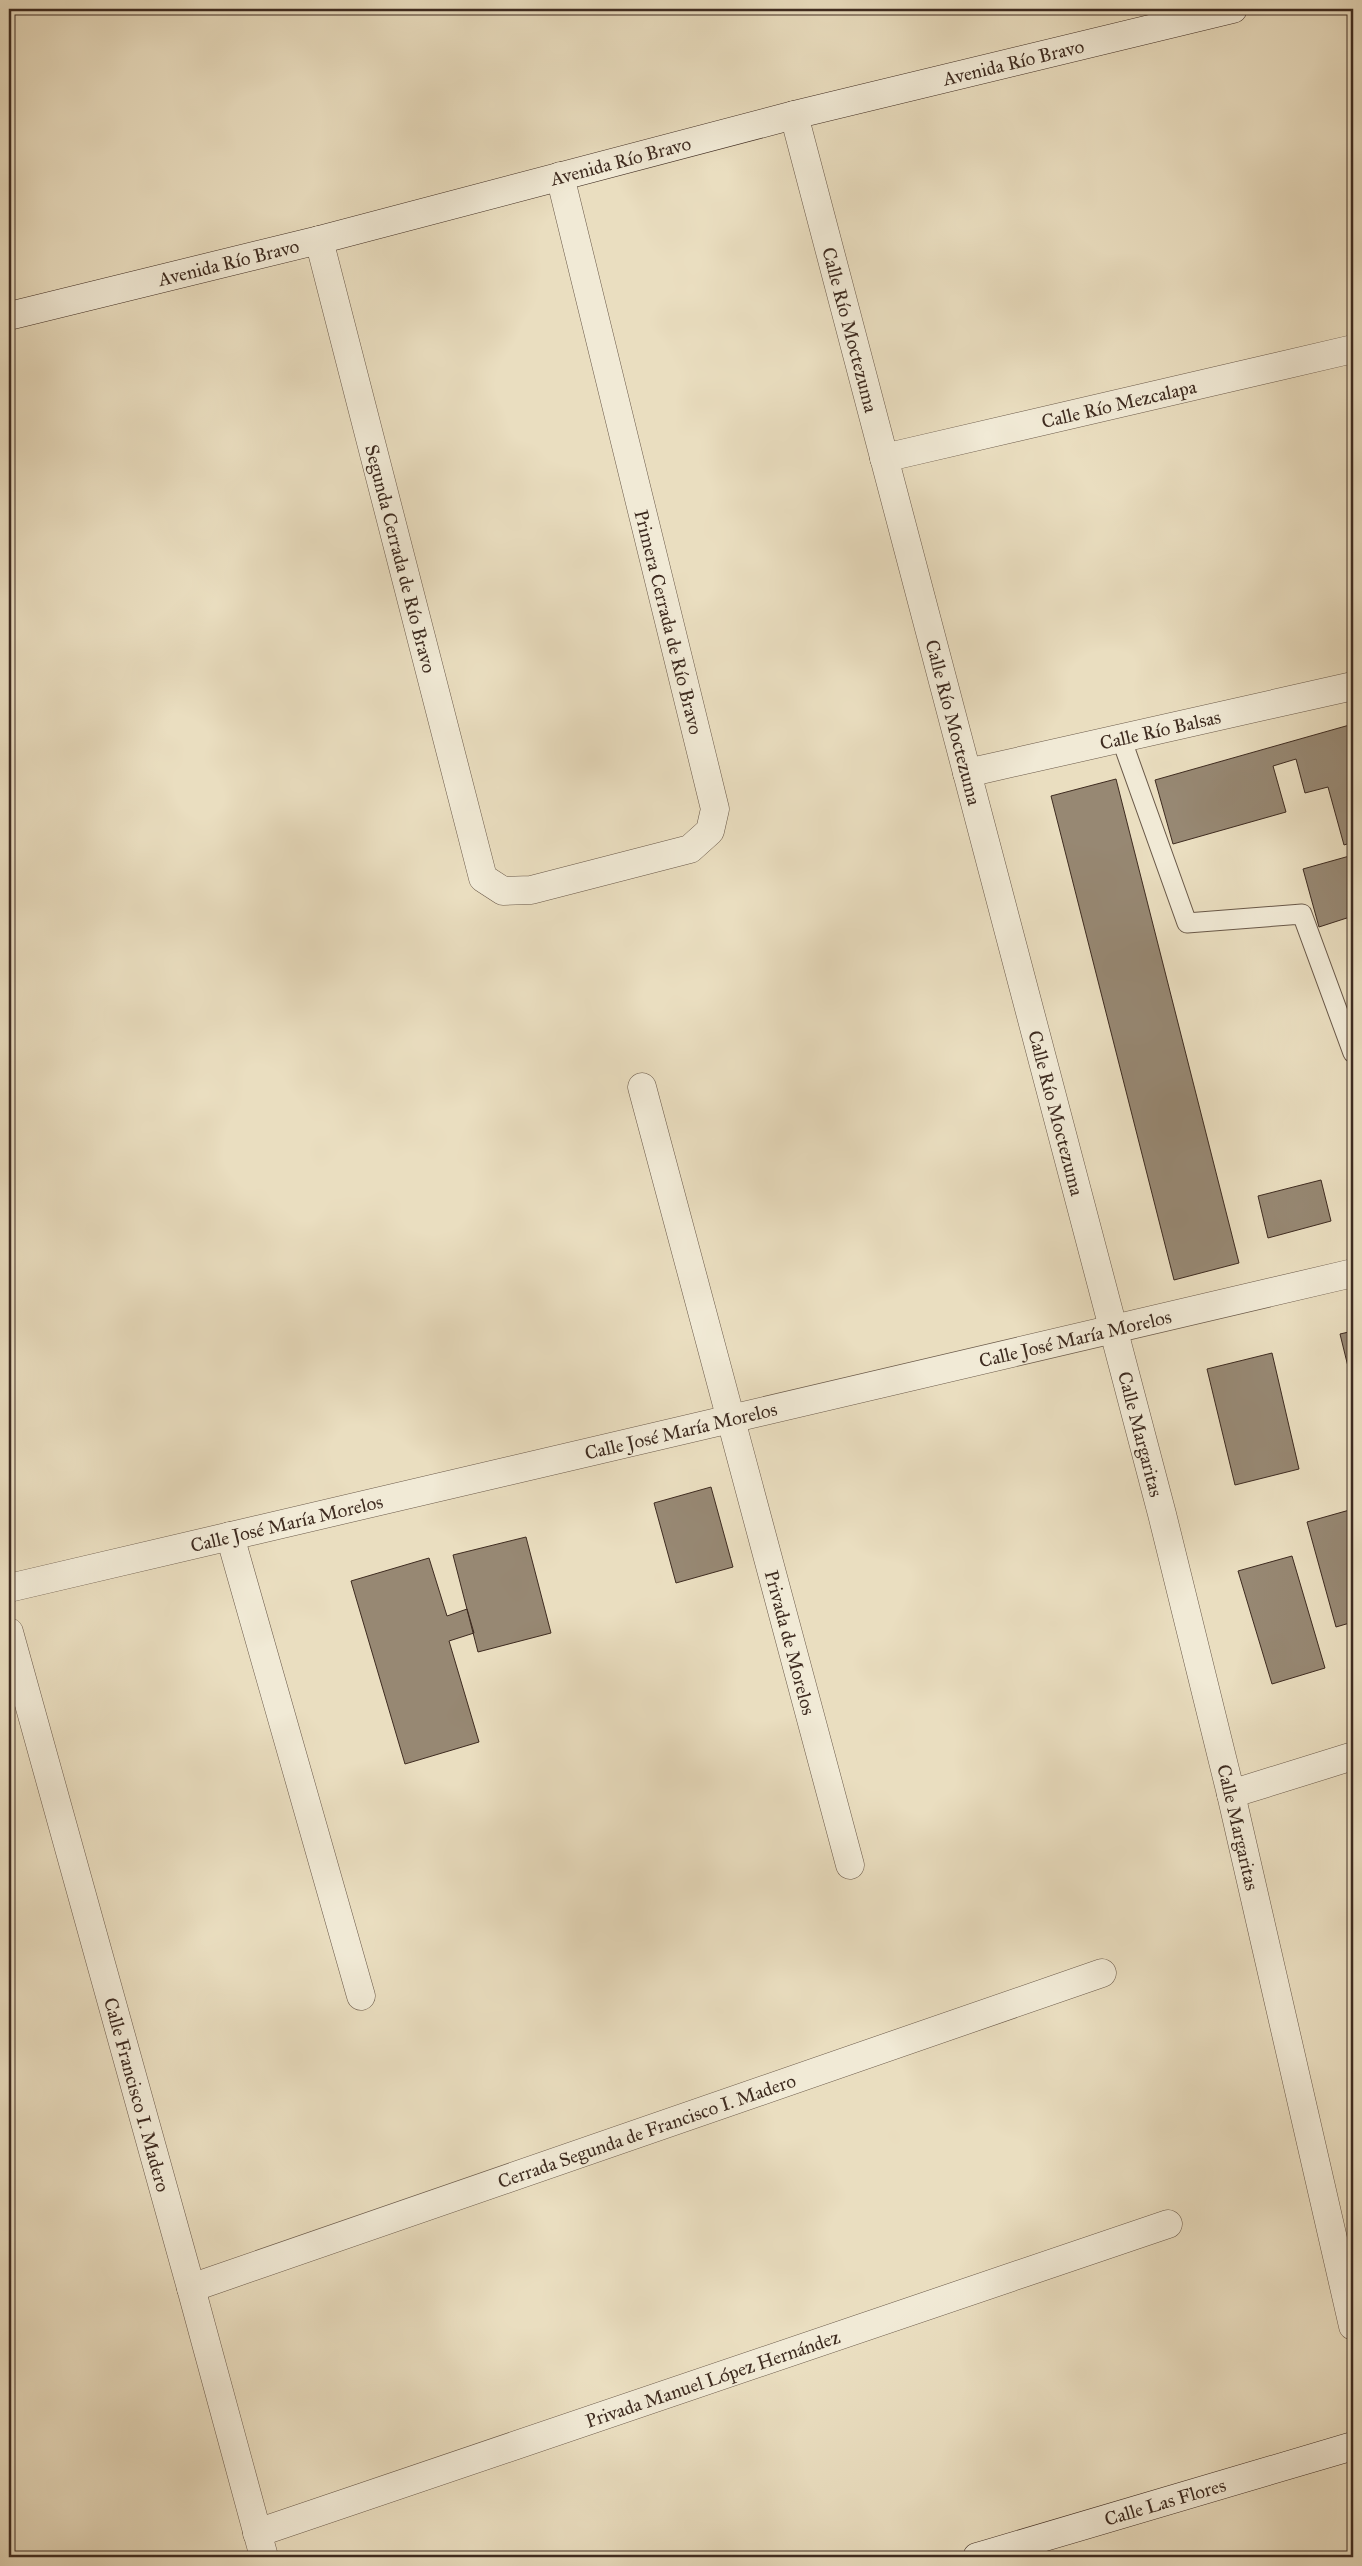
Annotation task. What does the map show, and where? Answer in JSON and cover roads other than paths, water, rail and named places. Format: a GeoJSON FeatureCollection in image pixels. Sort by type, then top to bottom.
{"type":"FeatureCollection","features":[{"type":"Feature","properties":{"kind":"street","name":"Avenida Río Bravo"},"geometry":{"type":"LineString","coordinates":[[9,316],[319,240],[794,115],[1233,9]]}},
{"type":"Feature","properties":{"kind":"street","name":"Calle Río Moctezuma"},"geometry":{"type":"LineString","coordinates":[[794,115],[1114,1330]]}},
{"type":"Feature","properties":{"kind":"street","name":"Primera Cerrada de Río Bravo"},"geometry":{"type":"LineString","coordinates":[[483,878],[503,891],[531,890],[690,849],[710,831],[715,809],[560,176]]}},
{"type":"Feature","properties":{"kind":"street","name":"Segunda Cerrada de Río Bravo"},"geometry":{"type":"LineString","coordinates":[[319,240],[483,878]]}},
{"type":"Feature","properties":{"kind":"street","name":"Calle Río Mezcalapa"},"geometry":{"type":"LineString","coordinates":[[884,458],[1353,349]]}},
{"type":"Feature","properties":{"kind":"street","name":"Calle Río Balsas"},"geometry":{"type":"LineString","coordinates":[[967,773],[1353,686]]}},
{"type":"Feature","properties":{"kind":"street","name":"Privada de Morelos"},"geometry":{"type":"LineString","coordinates":[[642,1087],[850,1865]]}},
{"type":"Feature","properties":{"kind":"street","name":"Calle José María Morelos"},"geometry":{"type":"LineString","coordinates":[[9,1588],[1353,1273]]}},
{"type":"Feature","properties":{"kind":"street","name":"Calle Margaritas"},"geometry":{"type":"LineString","coordinates":[[1114,1330],[1231,1794],[1353,2326]]}},
{"type":"Feature","properties":{"kind":"street"},"geometry":{"type":"LineString","coordinates":[[230,1536],[361,1996]]}},
{"type":"Feature","properties":{"kind":"street","name":"Calle Francisco I. Madero"},"geometry":{"type":"LineString","coordinates":[[9,1632],[192,2288],[260,2545]]}},
{"type":"Feature","properties":{"kind":"street"},"geometry":{"type":"LineString","coordinates":[[1231,1794],[1353,1756]]}},
{"type":"Feature","properties":{"kind":"street","name":"Cerrada Segunda de Francisco I. Madero"},"geometry":{"type":"LineString","coordinates":[[192,2288],[1102,1973]]}},
{"type":"Feature","properties":{"kind":"street","name":"Privada Manuel López Hernández"},"geometry":{"type":"LineString","coordinates":[[260,2545],[1168,2224]]}},
{"type":"Feature","properties":{"kind":"street","name":"Calle Las Flores"},"geometry":{"type":"LineString","coordinates":[[977,2557],[1353,2446]]}},
{"type":"Feature","properties":{"kind":"lane"},"geometry":{"type":"LineString","coordinates":[[1122,738],[1187,923],[1302,914],[1353,1053]]}}]}
